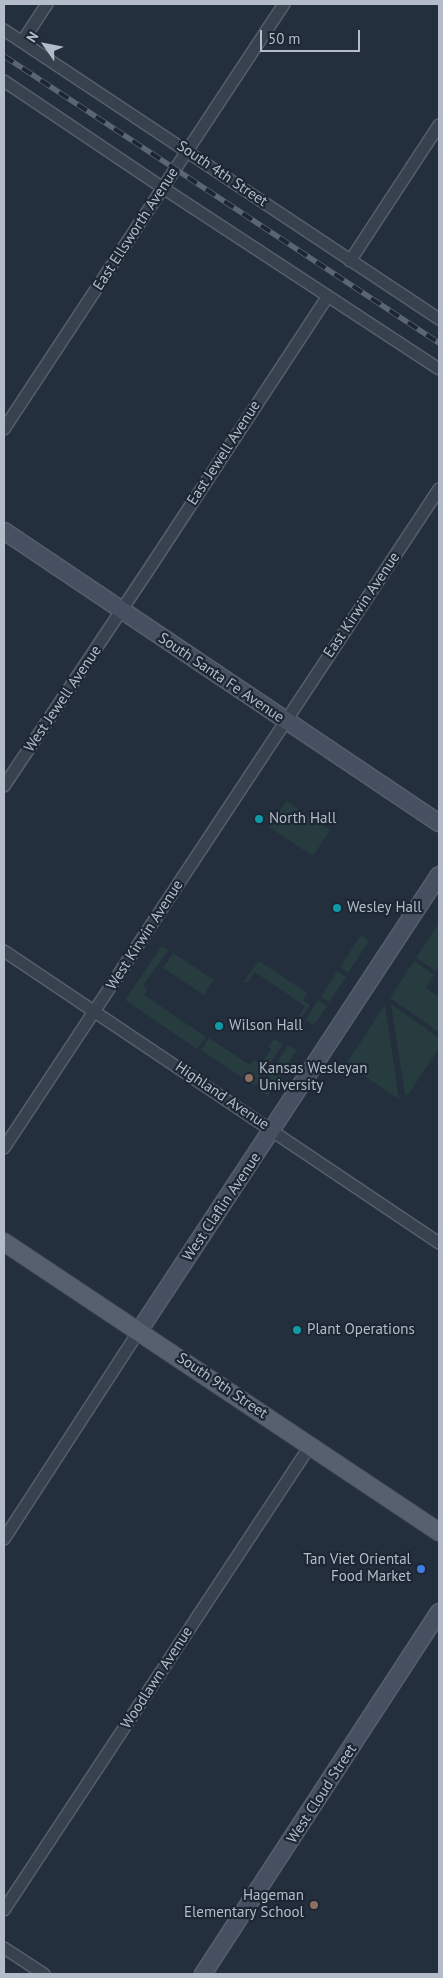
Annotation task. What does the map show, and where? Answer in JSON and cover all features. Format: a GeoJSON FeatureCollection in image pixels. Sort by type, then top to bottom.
{"type":"FeatureCollection","features":[{"type":"Feature","properties":{"kind":"main road","name":"South Santa Fe Avenue"},"geometry":{"type":"LineString","coordinates":[[4,531],[439,823]]}},
{"type":"Feature","properties":{"kind":"main road","name":"West Claflin Avenue"},"geometry":{"type":"LineString","coordinates":[[139,1331],[439,875]]}},
{"type":"Feature","properties":{"kind":"main road","name":"South 9th Street"},"geometry":{"type":"LineString","coordinates":[[4,1242],[439,1532]]}},
{"type":"Feature","properties":{"kind":"main road","name":"West Cloud Street"},"geometry":{"type":"LineString","coordinates":[[203,1974],[439,1612]]}},
{"type":"Feature","properties":{"kind":"street"},"geometry":{"type":"LineString","coordinates":[[22,42],[47,4]]}},
{"type":"Feature","properties":{"kind":"street","name":"East Ellsworth Avenue"},"geometry":{"type":"LineString","coordinates":[[4,429],[284,4]]}},
{"type":"Feature","properties":{"kind":"street","name":"South 4th Street"},"geometry":{"type":"LineString","coordinates":[[4,30],[439,319]]}},
{"type":"Feature","properties":{"kind":"street"},"geometry":{"type":"LineString","coordinates":[[4,81],[439,369]]}},
{"type":"Feature","properties":{"kind":"street"},"geometry":{"type":"LineString","coordinates":[[350,260],[439,125]]}},
{"type":"Feature","properties":{"kind":"street","name":"East Jewell Avenue"},"geometry":{"type":"LineString","coordinates":[[121,611],[328,296]]}},
{"type":"Feature","properties":{"kind":"street","name":"East Kirwin Avenue"},"geometry":{"type":"LineString","coordinates":[[285,721],[439,489]]}},
{"type":"Feature","properties":{"kind":"street","name":"West Jewell Avenue"},"geometry":{"type":"LineString","coordinates":[[4,786],[121,611]]}},
{"type":"Feature","properties":{"kind":"street","name":"West Kirwin Avenue"},"geometry":{"type":"LineString","coordinates":[[4,1148],[285,721]]}},
{"type":"Feature","properties":{"kind":"street","name":"Highland Avenue"},"geometry":{"type":"LineString","coordinates":[[4,951],[439,1243]]}},
{"type":"Feature","properties":{"kind":"street","name":"West Claflin Avenue"},"geometry":{"type":"LineString","coordinates":[[4,1539],[139,1331]]}},
{"type":"Feature","properties":{"kind":"street","name":"Woodlawn Avenue"},"geometry":{"type":"LineString","coordinates":[[4,1910],[310,1446]]}},
{"type":"Feature","properties":{"kind":"street"},"geometry":{"type":"LineString","coordinates":[[4,1948],[44,1974]]}},
{"type":"Feature","properties":{"kind":"green space"},"geometry":{"type":"Polygon","coordinates":[[[286,801],[330,830],[313,856],[269,827],[286,801]]]}},
{"type":"Feature","properties":{"kind":"green space"},"geometry":{"type":"Polygon","coordinates":[[[439,923],[439,966],[436,971],[416,958],[439,923]]]}},
{"type":"Feature","properties":{"kind":"green space"},"geometry":{"type":"Polygon","coordinates":[[[361,935],[369,941],[348,973],[340,967],[361,935]]]}},
{"type":"Feature","properties":{"kind":"green space"},"geometry":{"type":"Polygon","coordinates":[[[162,946],[168,950],[143,986],[147,990],[144,995],[206,1037],[197,1049],[125,1000],[162,946]]]}},
{"type":"Feature","properties":{"kind":"green space"},"geometry":{"type":"Polygon","coordinates":[[[173,953],[214,980],[204,995],[163,968],[173,953]]]}},
{"type":"Feature","properties":{"kind":"green space"},"geometry":{"type":"Polygon","coordinates":[[[259,961],[307,993],[303,1000],[310,1005],[301,1018],[299,1016],[305,1006],[255,972],[247,983],[243,982],[259,961]]]}},
{"type":"Feature","properties":{"kind":"green space"},"geometry":{"type":"Polygon","coordinates":[[[414,961],[434,975],[426,988],[439,997],[439,1032],[390,998],[414,961]]]}},
{"type":"Feature","properties":{"kind":"green space"},"geometry":{"type":"Polygon","coordinates":[[[337,971],[346,977],[329,1002],[321,997],[337,971]]]}},
{"type":"Feature","properties":{"kind":"green space"},"geometry":{"type":"Polygon","coordinates":[[[318,1000],[327,1006],[317,1021],[312,1024],[306,1020],[318,1000]]]}},
{"type":"Feature","properties":{"kind":"green space"},"geometry":{"type":"Polygon","coordinates":[[[391,1004],[439,1038],[439,1048],[408,1095],[405,1095],[391,1004]]]}},
{"type":"Feature","properties":{"kind":"green space"},"geometry":{"type":"Polygon","coordinates":[[[385,1005],[399,1099],[346,1064],[385,1005]]]}},
{"type":"Feature","properties":{"kind":"green space"},"geometry":{"type":"Polygon","coordinates":[[[209,1038],[250,1065],[254,1060],[261,1064],[271,1049],[268,1047],[274,1039],[283,1044],[255,1086],[201,1050],[209,1038]]]}},
{"type":"Feature","properties":{"kind":"green space"},"geometry":{"type":"Polygon","coordinates":[[[288,1045],[297,1050],[268,1096],[259,1090],[288,1045]]]}},
{"type":"Feature","properties":{"kind":"railway"},"geometry":{"type":"LineString","coordinates":[[4,56],[439,343]]}},
{"type":"Feature","properties":{"kind":"place","name":"North Hall"},"geometry":{"type":"Point","coordinates":[259,819]}},
{"type":"Feature","properties":{"kind":"place","name":"Wesley Hall"},"geometry":{"type":"Point","coordinates":[337,908]}},
{"type":"Feature","properties":{"kind":"place","name":"Wilson Hall"},"geometry":{"type":"Point","coordinates":[219,1026]}},
{"type":"Feature","properties":{"kind":"place","name":"Kansas Wesleyan University"},"geometry":{"type":"Point","coordinates":[249,1078]}},
{"type":"Feature","properties":{"kind":"place","name":"Plant Operations"},"geometry":{"type":"Point","coordinates":[297,1330]}},
{"type":"Feature","properties":{"kind":"place","name":"Tan Viet Oriental Food Market"},"geometry":{"type":"Point","coordinates":[421,1569]}},
{"type":"Feature","properties":{"kind":"place","name":"Hageman Elementary School"},"geometry":{"type":"Point","coordinates":[314,1905]}}]}
